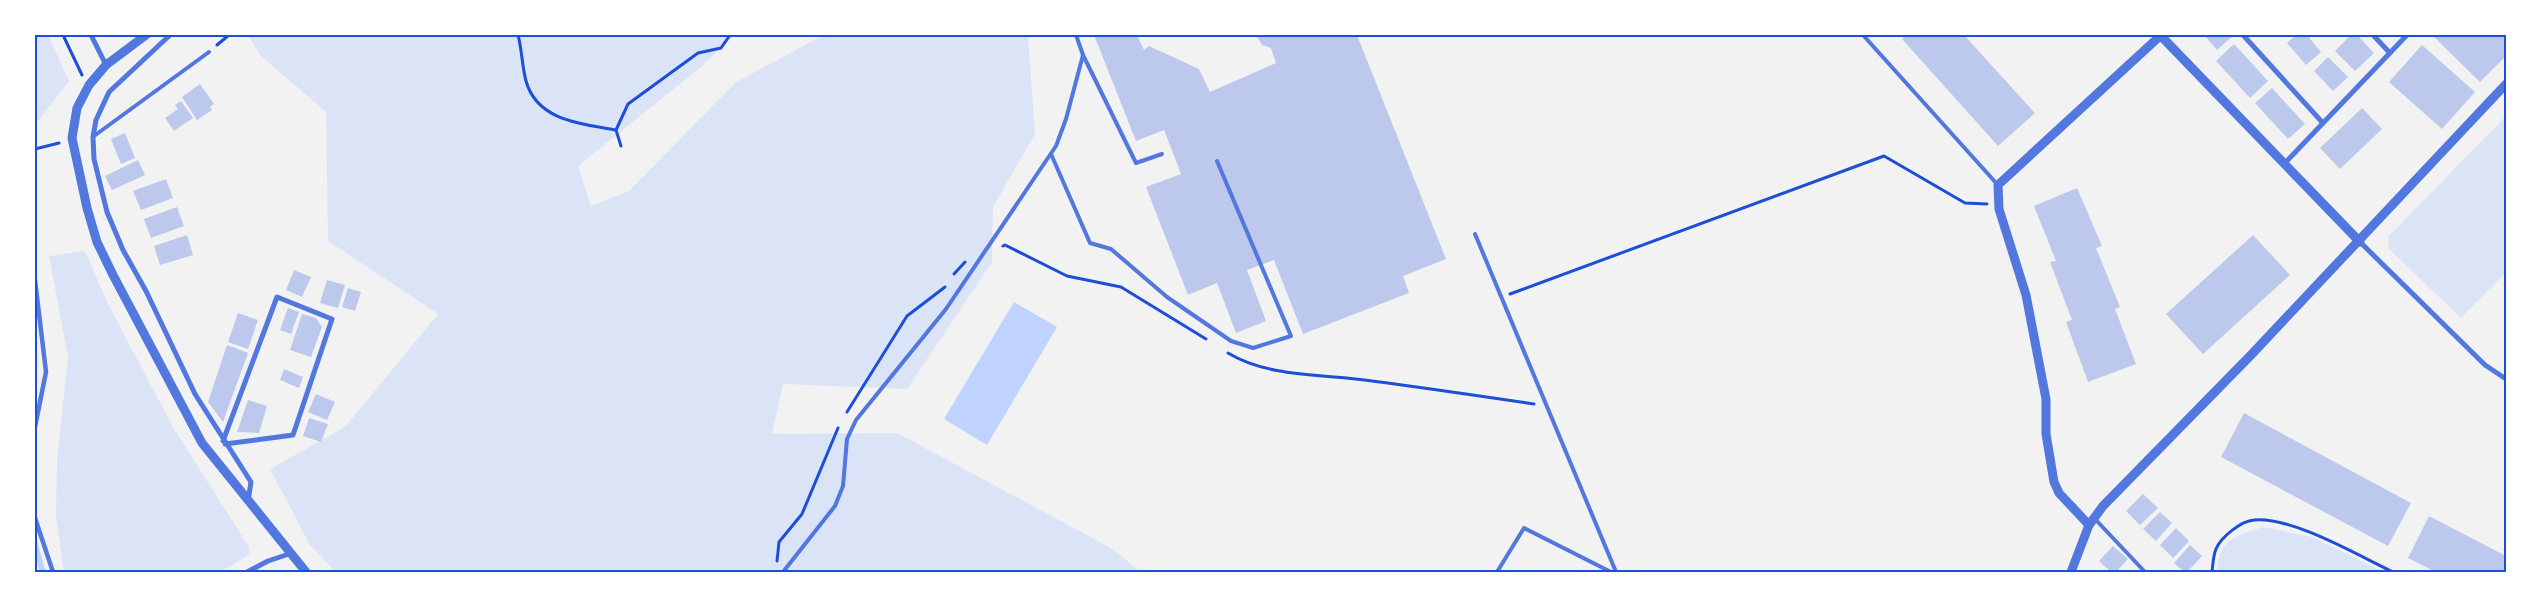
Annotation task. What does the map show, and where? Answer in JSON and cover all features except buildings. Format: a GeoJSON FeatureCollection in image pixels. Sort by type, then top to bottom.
{"type":"FeatureCollection","features":[{"type":"Feature","properties":{"kind":"street"},"geometry":{"type":"LineString","coordinates":[[91,35],[106,65]]}},
{"type":"Feature","properties":{"kind":"street"},"geometry":{"type":"LineString","coordinates":[[146,35],[106,65],[89,85],[77,108],[72,138],[87,208],[97,242],[202,442],[306,572]]}},
{"type":"Feature","properties":{"kind":"street"},"geometry":{"type":"LineString","coordinates":[[170,35],[108,92],[98,113],[93,136],[94,159],[107,212],[123,250],[146,291],[194,394],[251,482],[248,500]]}},
{"type":"Feature","properties":{"kind":"street"},"geometry":{"type":"LineString","coordinates":[[2243,35],[2322,122]]}},
{"type":"Feature","properties":{"kind":"street"},"geometry":{"type":"LineString","coordinates":[[2374,35],[2390,53]]}},
{"type":"Feature","properties":{"kind":"street"},"geometry":{"type":"LineString","coordinates":[[2284,164],[2407,35]]}},
{"type":"Feature","properties":{"kind":"street"},"geometry":{"type":"LineString","coordinates":[[2091,521],[2059,493],[2054,482],[2046,434],[2046,399],[2028,305],[2010,239],[1999,209],[1998,185],[2160,36],[2360,242],[2485,365],[2506,379]]}},
{"type":"Feature","properties":{"kind":"street"},"geometry":{"type":"LineString","coordinates":[[2071,572],[2091,521],[2125,481],[2252,356],[2506,84]]}},
{"type":"Feature","properties":{"kind":"street"},"geometry":{"type":"LineString","coordinates":[[35,280],[46,372],[35,426]]}},
{"type":"Feature","properties":{"kind":"street"},"geometry":{"type":"LineString","coordinates":[[277,298],[332,319],[293,435],[224,442],[277,298]]}},
{"type":"Feature","properties":{"kind":"street"},"geometry":{"type":"LineString","coordinates":[[35,518],[53,572]]}},
{"type":"Feature","properties":{"kind":"street"},"geometry":{"type":"LineString","coordinates":[[247,572],[268,561],[292,553]]}},
{"type":"Feature","properties":{"kind":"lane"},"geometry":{"type":"LineString","coordinates":[[1076,35],[1082,55],[1136,163],[1162,154]]}},
{"type":"Feature","properties":{"kind":"lane"},"geometry":{"type":"LineString","coordinates":[[1863,35],[1998,185]]}},
{"type":"Feature","properties":{"kind":"lane"},"geometry":{"type":"LineString","coordinates":[[93,136],[209,52]]}},
{"type":"Feature","properties":{"kind":"lane"},"geometry":{"type":"LineString","coordinates":[[783,572],[835,506],[843,486],[847,439],[856,420],[946,308],[1056,146],[1066,118],[1082,55]]}},
{"type":"Feature","properties":{"kind":"lane"},"geometry":{"type":"LineString","coordinates":[[1050,154],[1090,243],[1111,249],[1167,297],[1231,341],[1253,348],[1291,336],[1217,161]]}},
{"type":"Feature","properties":{"kind":"lane"},"geometry":{"type":"LineString","coordinates":[[1475,234],[1616,572]]}},
{"type":"Feature","properties":{"kind":"lane"},"geometry":{"type":"LineString","coordinates":[[2091,521],[2145,572]]}},
{"type":"Feature","properties":{"kind":"lane"},"geometry":{"type":"LineString","coordinates":[[1497,572],[1524,528],[1611,572]]}},
{"type":"Feature","properties":{"kind":"path"},"geometry":{"type":"LineString","coordinates":[[64,35],[79,71],[89,85]]}},
{"type":"Feature","properties":{"kind":"path"},"geometry":{"type":"LineString","coordinates":[[209,52],[229,35]]}},
{"type":"Feature","properties":{"kind":"path"},"geometry":{"type":"LineString","coordinates":[[518,35],[526,83],[536,101],[549,114],[616,130]]}},
{"type":"Feature","properties":{"kind":"path"},"geometry":{"type":"LineString","coordinates":[[621,146],[616,130],[628,104],[698,53],[720,48],[730,35]]}},
{"type":"Feature","properties":{"kind":"path"},"geometry":{"type":"LineString","coordinates":[[35,149],[61,142]]}},
{"type":"Feature","properties":{"kind":"path"},"geometry":{"type":"LineString","coordinates":[[1501,298],[1884,156],[1965,203],[2000,202]]}},
{"type":"Feature","properties":{"kind":"path"},"geometry":{"type":"LineString","coordinates":[[2212,572],[2216,550],[2226,536],[2252,520],[2266,520],[2304,530],[2393,572]]}},
{"type":"Feature","properties":{"kind":"shaded area"},"geometry":{"type":"Polygon","coordinates":[[[35,35],[48,35],[69,81],[35,125],[35,35]]]}},
{"type":"Feature","properties":{"kind":"shaded area"},"geometry":{"type":"Polygon","coordinates":[[[248,35],[735,35],[701,67],[578,166],[591,206],[629,191],[736,82],[824,35],[1028,35],[1035,134],[993,207],[992,262],[907,389],[783,384],[772,434],[897,433],[1111,548],[1141,572],[336,572],[310,545],[270,469],[345,427],[438,314],[328,241],[326,112],[260,55],[248,35]]]}},
{"type":"Feature","properties":{"kind":"shaded area"},"geometry":{"type":"Polygon","coordinates":[[[2506,116],[2506,272],[2461,318],[2389,249],[2388,237],[2506,116]]]}},
{"type":"Feature","properties":{"kind":"shaded area"},"geometry":{"type":"Polygon","coordinates":[[[85,251],[107,302],[174,429],[249,547],[249,555],[220,572],[64,572],[56,517],[57,461],[68,357],[49,256],[85,251]]]}},
{"type":"Feature","properties":{"kind":"shaded area"},"geometry":{"type":"Polygon","coordinates":[[[2263,527],[2312,537],[2384,572],[2217,572],[2221,552],[2230,540],[2263,527]]]}},
{"type":"Feature","properties":{"kind":"water"},"geometry":{"type":"Polygon","coordinates":[[[1014,302],[1057,327],[987,445],[944,419],[1014,302]]]}},
{"type":"Feature","properties":{"kind":"waterway"},"geometry":{"type":"LineString","coordinates":[[35,544],[43,572]]}}]}
